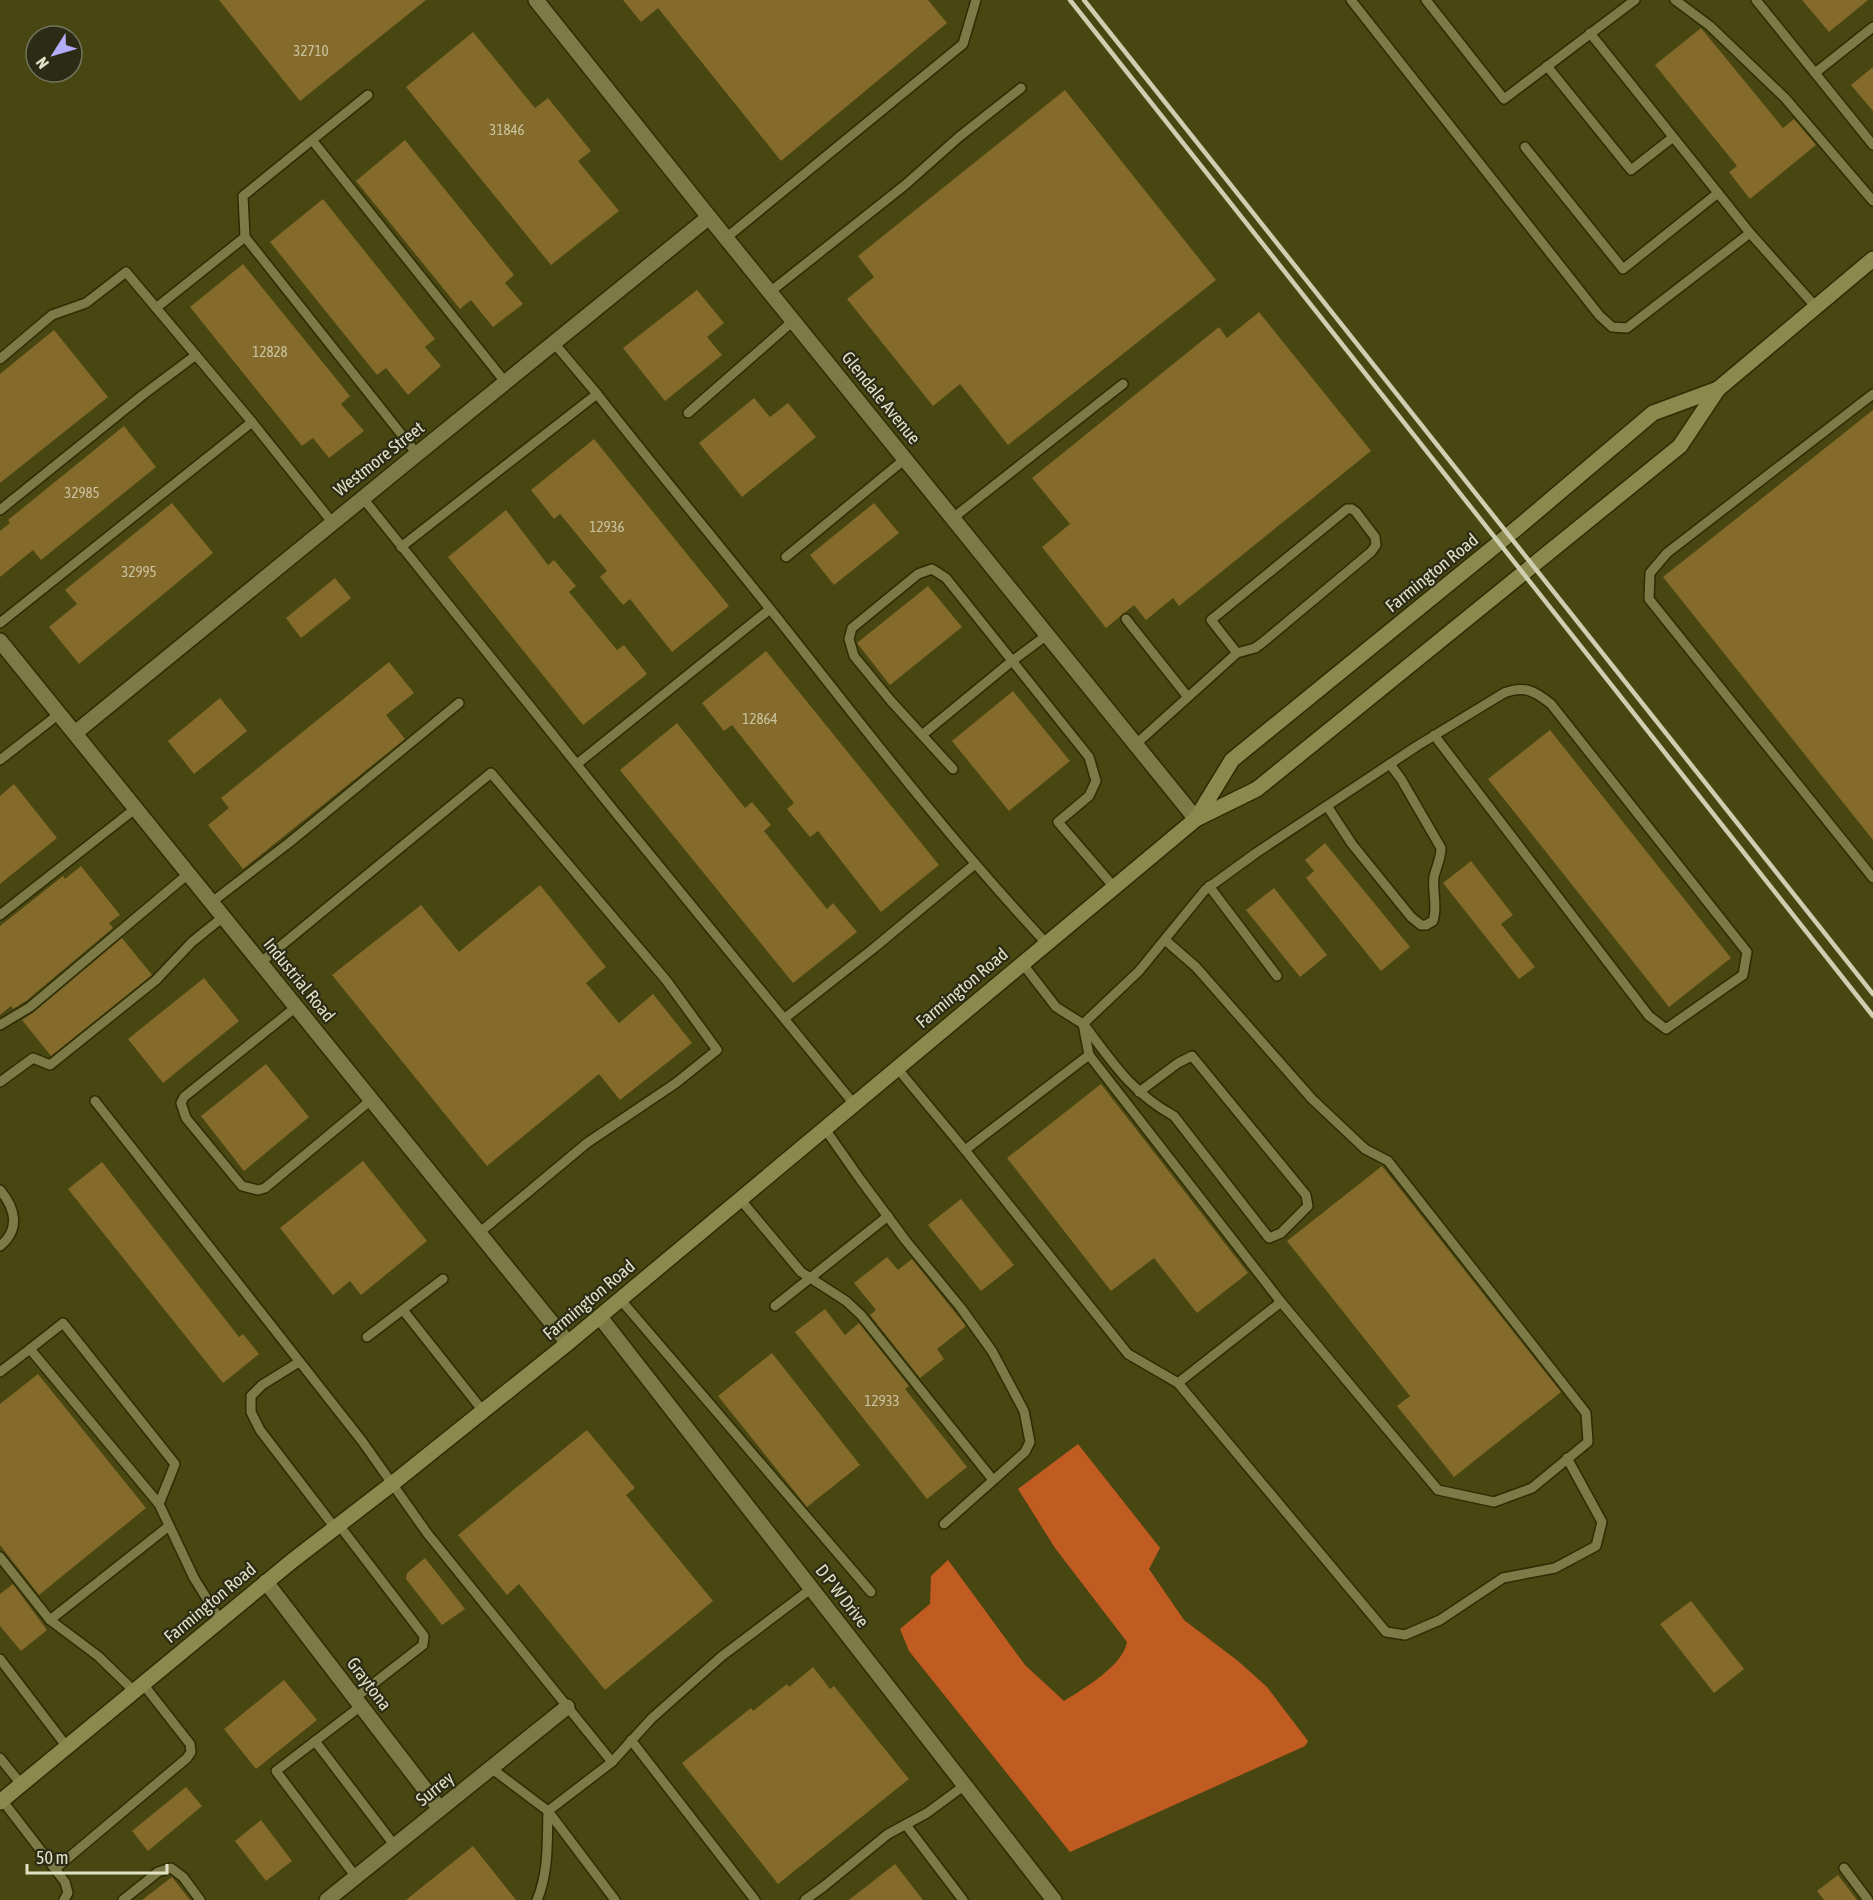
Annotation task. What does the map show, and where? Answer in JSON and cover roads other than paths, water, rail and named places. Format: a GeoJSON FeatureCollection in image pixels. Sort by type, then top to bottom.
{"type":"FeatureCollection","features":[{"type":"Feature","properties":{"kind":"main road","name":"Farmington Road"},"geometry":{"type":"LineString","coordinates":[[1,1801],[266,1582],[600,1317],[1196,819],[1257,789],[1680,446],[1718,388],[1873,259]]}},
{"type":"Feature","properties":{"kind":"main road","name":"Farmington Road"},"geometry":{"type":"LineString","coordinates":[[1196,819],[1232,760],[1522,524],[1653,413],[1718,388]]}},
{"type":"Feature","properties":{"kind":"street","name":"Glendale Avenue"},"geometry":{"type":"LineString","coordinates":[[536,0],[1196,819]]}},
{"type":"Feature","properties":{"kind":"street","name":"Westmore Street"},"geometry":{"type":"LineString","coordinates":[[75,733],[362,497],[709,217]]}},
{"type":"Feature","properties":{"kind":"street","name":"Industrial Road"},"geometry":{"type":"LineString","coordinates":[[1,643],[568,1343]]}},
{"type":"Feature","properties":{"kind":"street","name":"D P W Drive"},"geometry":{"type":"LineString","coordinates":[[600,1317],[1054,1900]]}},
{"type":"Feature","properties":{"kind":"street","name":"Graytona"},"geometry":{"type":"LineString","coordinates":[[266,1582],[440,1809]]}},
{"type":"Feature","properties":{"kind":"street","name":"Surrey"},"geometry":{"type":"LineString","coordinates":[[327,1900],[567,1707]]}},
{"type":"Feature","properties":{"kind":"lane"},"geometry":{"type":"LineString","coordinates":[[726,238],[963,44],[976,0]]}},
{"type":"Feature","properties":{"kind":"lane"},"geometry":{"type":"LineString","coordinates":[[1351,0],[1599,315],[1612,327],[1627,328],[1750,233]]}},
{"type":"Feature","properties":{"kind":"lane"},"geometry":{"type":"LineString","coordinates":[[1426,0],[1504,99],[1635,0]]}},
{"type":"Feature","properties":{"kind":"lane"},"geometry":{"type":"LineString","coordinates":[[1675,0],[1710,26],[1785,98],[1873,201]]}},
{"type":"Feature","properties":{"kind":"lane"},"geometry":{"type":"LineString","coordinates":[[1756,0],[1873,145]]}},
{"type":"Feature","properties":{"kind":"lane"},"geometry":{"type":"LineString","coordinates":[[1815,74],[1873,27]]}},
{"type":"Feature","properties":{"kind":"lane"},"geometry":{"type":"LineString","coordinates":[[1590,33],[1750,233],[1815,306]]}},
{"type":"Feature","properties":{"kind":"lane"},"geometry":{"type":"LineString","coordinates":[[1547,66],[1631,170],[1672,138]]}},
{"type":"Feature","properties":{"kind":"lane"},"geometry":{"type":"LineString","coordinates":[[770,292],[905,185],[959,137],[1021,88]]}},
{"type":"Feature","properties":{"kind":"lane"},"geometry":{"type":"LineString","coordinates":[[368,94],[243,196],[245,237],[417,454]]}},
{"type":"Feature","properties":{"kind":"lane"},"geometry":{"type":"LineString","coordinates":[[312,140],[506,383]]}},
{"type":"Feature","properties":{"kind":"lane"},"geometry":{"type":"LineString","coordinates":[[1526,147],[1623,269],[1718,194]]}},
{"type":"Feature","properties":{"kind":"lane"},"geometry":{"type":"LineString","coordinates":[[156,308],[245,237]]}},
{"type":"Feature","properties":{"kind":"lane"},"geometry":{"type":"LineString","coordinates":[[0,359],[51,315],[86,303],[126,272],[252,422],[332,522]]}},
{"type":"Feature","properties":{"kind":"lane"},"geometry":{"type":"LineString","coordinates":[[688,413],[793,321]]}},
{"type":"Feature","properties":{"kind":"lane"},"geometry":{"type":"LineString","coordinates":[[554,343],[770,609],[879,748],[975,864],[1046,943]]}},
{"type":"Feature","properties":{"kind":"lane"},"geometry":{"type":"LineString","coordinates":[[0,510],[196,355]]}},
{"type":"Feature","properties":{"kind":"lane"},"geometry":{"type":"LineString","coordinates":[[953,518],[1123,384]]}},
{"type":"Feature","properties":{"kind":"lane"},"geometry":{"type":"LineString","coordinates":[[401,547],[597,394]]}},
{"type":"Feature","properties":{"kind":"lane"},"geometry":{"type":"LineString","coordinates":[[1873,394],[1667,553],[1650,573],[1649,599],[1873,878]]}},
{"type":"Feature","properties":{"kind":"lane"},"geometry":{"type":"LineString","coordinates":[[0,623],[252,422]]}},
{"type":"Feature","properties":{"kind":"lane"},"geometry":{"type":"LineString","coordinates":[[786,557],[905,459]]}},
{"type":"Feature","properties":{"kind":"lane"},"geometry":{"type":"LineString","coordinates":[[362,497],[854,1104]]}},
{"type":"Feature","properties":{"kind":"lane"},"geometry":{"type":"LineString","coordinates":[[1136,744],[1238,653],[1255,648],[1371,552],[1376,545],[1375,537],[1356,512],[1347,509],[1211,620],[1238,653]]}},
{"type":"Feature","properties":{"kind":"lane"},"geometry":{"type":"LineString","coordinates":[[954,770],[891,701],[854,656],[849,639],[852,628],[918,574],[932,569],[946,578],[1089,757],[1096,781],[1089,796],[1058,822],[1114,887]]}},
{"type":"Feature","properties":{"kind":"lane"},"geometry":{"type":"LineString","coordinates":[[577,764],[770,609]]}},
{"type":"Feature","properties":{"kind":"lane"},"geometry":{"type":"LineString","coordinates":[[1126,619],[1188,696]]}},
{"type":"Feature","properties":{"kind":"lane"},"geometry":{"type":"LineString","coordinates":[[922,735],[1047,634]]}},
{"type":"Feature","properties":{"kind":"lane"},"geometry":{"type":"LineString","coordinates":[[1083,1024],[1139,971],[1209,886],[1434,735],[1516,688],[1529,689],[1540,694],[1551,704],[1747,952],[1743,975],[1666,1029],[1649,1016],[1434,735]]}},
{"type":"Feature","properties":{"kind":"lane"},"geometry":{"type":"LineString","coordinates":[[212,902],[290,842],[459,703]]}},
{"type":"Feature","properties":{"kind":"lane"},"geometry":{"type":"LineString","coordinates":[[0,760],[59,714]]}},
{"type":"Feature","properties":{"kind":"lane"},"geometry":{"type":"LineString","coordinates":[[1327,806],[1370,867],[1411,916],[1420,925],[1433,921],[1436,914],[1434,875],[1441,848],[1390,764]]}},
{"type":"Feature","properties":{"kind":"lane"},"geometry":{"type":"LineString","coordinates":[[260,963],[491,773],[666,980],[717,1050],[676,1083],[587,1143],[479,1233]]}},
{"type":"Feature","properties":{"kind":"lane"},"geometry":{"type":"LineString","coordinates":[[0,915],[136,808]]}},
{"type":"Feature","properties":{"kind":"lane"},"geometry":{"type":"LineString","coordinates":[[785,1018],[975,864]]}},
{"type":"Feature","properties":{"kind":"lane"},"geometry":{"type":"LineString","coordinates":[[0,1025],[30,1007],[188,873]]}},
{"type":"Feature","properties":{"kind":"lane"},"geometry":{"type":"LineString","coordinates":[[1209,886],[1277,976]]}},
{"type":"Feature","properties":{"kind":"lane"},"geometry":{"type":"LineString","coordinates":[[0,1082],[33,1058],[50,1065],[156,980],[192,942],[224,916]]}},
{"type":"Feature","properties":{"kind":"lane"},"geometry":{"type":"LineString","coordinates":[[1083,1024],[1089,1055],[1281,1302],[1438,1490],[1494,1502],[1532,1488],[1588,1442],[1586,1413],[1388,1161],[1365,1149],[1312,1099],[1196,967],[1165,940]]}},
{"type":"Feature","properties":{"kind":"lane"},"geometry":{"type":"LineString","coordinates":[[1022,963],[1056,1007],[1083,1024],[1129,1083],[1151,1104],[1174,1116],[1269,1238],[1281,1233],[1308,1206],[1306,1195],[1192,1056],[1178,1063],[1139,1092]]}},
{"type":"Feature","properties":{"kind":"lane"},"geometry":{"type":"LineString","coordinates":[[296,1007],[183,1097],[182,1110],[193,1126],[242,1186],[258,1190],[265,1188],[371,1100]]}},
{"type":"Feature","properties":{"kind":"lane"},"geometry":{"type":"LineString","coordinates":[[965,1150],[1089,1055]]}},
{"type":"Feature","properties":{"kind":"lane"},"geometry":{"type":"LineString","coordinates":[[897,1068],[1128,1354],[1178,1383],[1386,1632],[1404,1635],[1440,1620],[1503,1578],[1555,1568],[1596,1546],[1602,1522],[1567,1458]]}},
{"type":"Feature","properties":{"kind":"lane"},"geometry":{"type":"LineString","coordinates":[[95,1101],[362,1441],[427,1533],[612,1762]]}},
{"type":"Feature","properties":{"kind":"lane"},"geometry":{"type":"LineString","coordinates":[[825,1129],[888,1216],[992,1351],[1024,1411],[1030,1442],[1024,1452],[945,1524]]}},
{"type":"Feature","properties":{"kind":"lane"},"geometry":{"type":"LineString","coordinates":[[0,1190],[8,1199],[15,1221],[8,1239],[0,1246]]}},
{"type":"Feature","properties":{"kind":"lane"},"geometry":{"type":"LineString","coordinates":[[740,1199],[801,1272],[846,1301],[861,1315],[993,1480]]}},
{"type":"Feature","properties":{"kind":"lane"},"geometry":{"type":"LineString","coordinates":[[775,1306],[888,1216]]}},
{"type":"Feature","properties":{"kind":"lane"},"geometry":{"type":"LineString","coordinates":[[367,1337],[443,1279]]}},
{"type":"Feature","properties":{"kind":"lane"},"geometry":{"type":"LineString","coordinates":[[621,1299],[871,1592]]}},
{"type":"Feature","properties":{"kind":"lane"},"geometry":{"type":"LineString","coordinates":[[1178,1383],[1281,1302]]}},
{"type":"Feature","properties":{"kind":"lane"},"geometry":{"type":"LineString","coordinates":[[403,1310],[483,1411]]}},
{"type":"Feature","properties":{"kind":"lane"},"geometry":{"type":"LineString","coordinates":[[0,1372],[63,1323],[175,1464],[159,1504]]}},
{"type":"Feature","properties":{"kind":"lane"},"geometry":{"type":"LineString","coordinates":[[30,1349],[159,1504],[194,1578],[220,1620]]}},
{"type":"Feature","properties":{"kind":"lane"},"geometry":{"type":"LineString","coordinates":[[299,1362],[262,1385],[251,1396],[251,1412],[260,1430],[424,1636],[423,1645],[315,1741],[276,1772],[356,1877]]}},
{"type":"Feature","properties":{"kind":"lane"},"geometry":{"type":"LineString","coordinates":[[50,1620],[169,1526]]}},
{"type":"Feature","properties":{"kind":"lane"},"geometry":{"type":"LineString","coordinates":[[0,1557],[50,1620],[138,1688],[189,1744],[191,1752],[187,1758],[55,1869]]}},
{"type":"Feature","properties":{"kind":"lane"},"geometry":{"type":"LineString","coordinates":[[548,1811],[612,1762],[652,1718],[722,1656],[812,1588]]}},
{"type":"Feature","properties":{"kind":"lane"},"geometry":{"type":"LineString","coordinates":[[0,1659],[67,1747]]}},
{"type":"Feature","properties":{"kind":"lane"},"geometry":{"type":"LineString","coordinates":[[631,1740],[755,1900]]}},
{"type":"Feature","properties":{"kind":"lane"},"geometry":{"type":"LineString","coordinates":[[315,1741],[394,1846]]}},
{"type":"Feature","properties":{"kind":"lane"},"geometry":{"type":"LineString","coordinates":[[0,1758],[21,1784]]}},
{"type":"Feature","properties":{"kind":"lane"},"geometry":{"type":"LineString","coordinates":[[491,1768],[548,1811],[615,1900]]}},
{"type":"Feature","properties":{"kind":"lane"},"geometry":{"type":"LineString","coordinates":[[805,1900],[888,1834],[927,1813],[965,1785]]}},
{"type":"Feature","properties":{"kind":"lane"},"geometry":{"type":"LineString","coordinates":[[1,1801],[65,1882],[68,1893],[64,1900]]}},
{"type":"Feature","properties":{"kind":"lane"},"geometry":{"type":"LineString","coordinates":[[537,1900],[542,1889],[546,1864],[548,1811]]}},
{"type":"Feature","properties":{"kind":"lane"},"geometry":{"type":"LineString","coordinates":[[906,1825],[963,1900]]}},
{"type":"Feature","properties":{"kind":"lane"},"geometry":{"type":"LineString","coordinates":[[123,1900],[158,1872],[171,1868],[183,1877],[200,1900]]}},
{"type":"Feature","properties":{"kind":"lane"},"geometry":{"type":"LineString","coordinates":[[1844,1868],[1868,1900]]}},
{"type":"Feature","properties":{"kind":"railway"},"geometry":{"type":"LineString","coordinates":[[1070,0],[1873,1016]]}},
{"type":"Feature","properties":{"kind":"railway"},"geometry":{"type":"LineString","coordinates":[[1084,0],[1873,994]]}}]}
